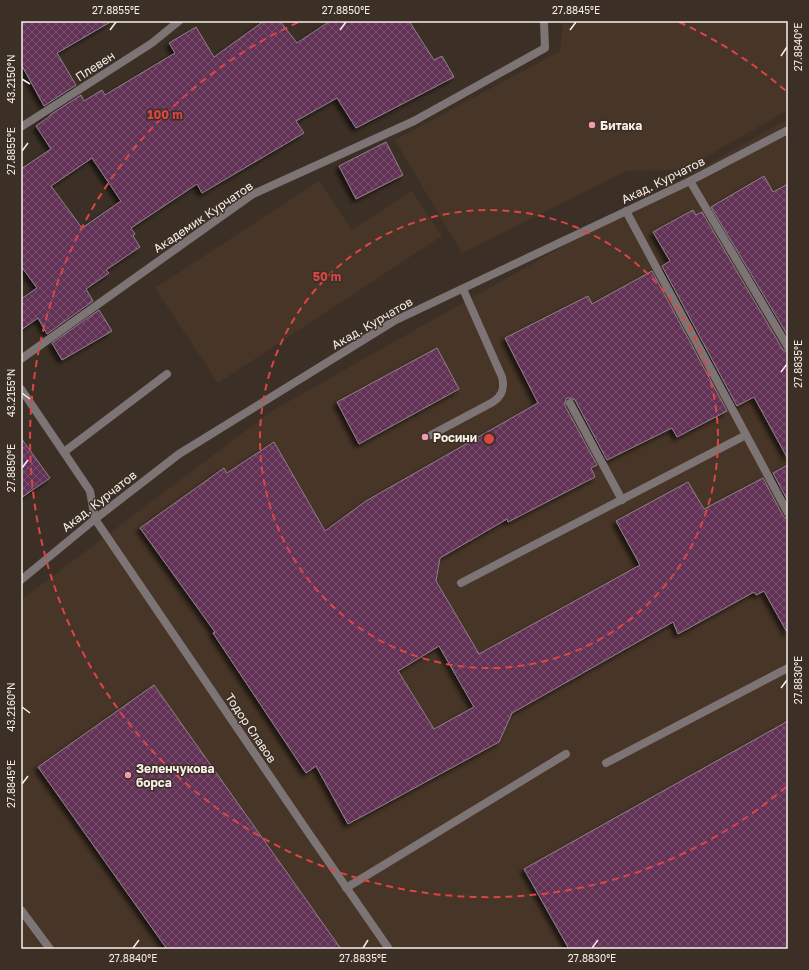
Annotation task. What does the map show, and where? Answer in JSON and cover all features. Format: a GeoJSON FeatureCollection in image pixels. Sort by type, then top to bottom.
{"type":"FeatureCollection","features":[{"type":"Feature","properties":{"kind":"street","name":"Плевен"},"geometry":{"type":"LineString","coordinates":[[21,127],[152,43],[179,21]]}},
{"type":"Feature","properties":{"kind":"street","name":"Академик Курчатов"},"geometry":{"type":"LineString","coordinates":[[21,359],[253,194],[414,121],[545,48],[544,21]]}},
{"type":"Feature","properties":{"kind":"street","name":"Акад. Курчатов"},"geometry":{"type":"LineString","coordinates":[[21,580],[95,519],[173,458],[394,321],[690,182],[788,130]]}},
{"type":"Feature","properties":{"kind":"street"},"geometry":{"type":"LineString","coordinates":[[690,182],[788,347]]}},
{"type":"Feature","properties":{"kind":"street"},"geometry":{"type":"LineString","coordinates":[[626,211],[788,513]]}},
{"type":"Feature","properties":{"kind":"street"},"geometry":{"type":"LineString","coordinates":[[431,435],[498,399],[504,389],[502,378],[463,289]]}},
{"type":"Feature","properties":{"kind":"street"},"geometry":{"type":"LineString","coordinates":[[64,452],[167,374]]}},
{"type":"Feature","properties":{"kind":"street"},"geometry":{"type":"LineString","coordinates":[[21,388],[90,491],[95,519]]}},
{"type":"Feature","properties":{"kind":"street"},"geometry":{"type":"LineString","coordinates":[[570,403],[622,500]]}},
{"type":"Feature","properties":{"kind":"street"},"geometry":{"type":"LineString","coordinates":[[461,583],[746,435]]}},
{"type":"Feature","properties":{"kind":"street","name":"Тодор Славов"},"geometry":{"type":"LineString","coordinates":[[95,519],[389,949]]}},
{"type":"Feature","properties":{"kind":"street"},"geometry":{"type":"LineString","coordinates":[[606,763],[788,668]]}},
{"type":"Feature","properties":{"kind":"street"},"geometry":{"type":"LineString","coordinates":[[346,888],[566,754]]}},
{"type":"Feature","properties":{"kind":"street"},"geometry":{"type":"LineString","coordinates":[[21,910],[50,949]]}},
{"type":"Feature","properties":{"kind":"shaded area","name":"Битака"},"geometry":{"type":"Polygon","coordinates":[[[563,21],[788,21],[788,110],[683,170],[626,171],[462,253],[395,140],[560,51],[563,21]]]}},
{"type":"Feature","properties":{"kind":"shaded area"},"geometry":{"type":"Polygon","coordinates":[[[788,119],[788,949],[21,949],[21,600],[272,411],[788,119]]]}},
{"type":"Feature","properties":{"kind":"shaded area"},"geometry":{"type":"Polygon","coordinates":[[[319,181],[352,230],[412,191],[442,236],[218,383],[155,288],[319,181]]]}},
{"type":"Feature","properties":{"kind":"building"},"geometry":{"type":"Polygon","coordinates":[[[21,21],[112,21],[57,53],[76,85],[44,106],[21,64],[21,21]]]}},
{"type":"Feature","properties":{"kind":"building"},"geometry":{"type":"Polygon","coordinates":[[[264,21],[280,21],[297,43],[330,21],[409,21],[434,60],[442,56],[454,77],[356,128],[337,98],[296,121],[304,133],[202,193],[197,184],[131,228],[135,234],[133,236],[140,247],[106,270],[109,273],[86,289],[93,301],[47,334],[38,318],[21,330],[21,299],[37,288],[21,266],[21,169],[51,149],[36,126],[81,95],[84,101],[102,90],[105,95],[175,53],[169,43],[196,27],[214,57],[264,21]],[[92,158],[51,186],[82,228],[121,201],[92,158]]]}},
{"type":"Feature","properties":{"kind":"building"},"geometry":{"type":"Polygon","coordinates":[[[386,142],[403,175],[356,199],[339,166],[386,142]]]}},
{"type":"Feature","properties":{"kind":"building"},"geometry":{"type":"Polygon","coordinates":[[[764,176],[773,192],[788,184],[788,336],[711,207],[764,176]]]}},
{"type":"Feature","properties":{"kind":"building"},"geometry":{"type":"Polygon","coordinates":[[[693,210],[696,215],[702,212],[783,350],[788,352],[788,459],[754,397],[737,406],[662,266],[670,261],[653,232],[693,210]]]}},
{"type":"Feature","properties":{"kind":"building"},"geometry":{"type":"Polygon","coordinates":[[[652,271],[727,411],[677,437],[672,428],[607,460],[575,400],[567,398],[565,406],[597,465],[591,468],[595,477],[508,522],[507,519],[440,558],[436,581],[479,654],[640,565],[616,521],[688,482],[704,509],[763,478],[783,516],[788,518],[788,634],[764,591],[756,595],[754,592],[678,634],[673,622],[512,713],[499,742],[348,824],[316,766],[306,773],[213,633],[215,632],[140,528],[224,468],[227,473],[274,442],[325,531],[366,501],[538,403],[505,338],[588,296],[592,304],[652,271]],[[439,646],[398,671],[434,729],[474,707],[439,646]]]}},
{"type":"Feature","properties":{"kind":"building"},"geometry":{"type":"Polygon","coordinates":[[[99,310],[112,331],[62,360],[52,343],[99,310]]]}},
{"type":"Feature","properties":{"kind":"building"},"geometry":{"type":"Polygon","coordinates":[[[437,348],[459,389],[359,444],[337,402],[437,348]]]}},
{"type":"Feature","properties":{"kind":"building"},"geometry":{"type":"Polygon","coordinates":[[[21,438],[50,478],[21,498],[21,438]]]}},
{"type":"Feature","properties":{"kind":"building"},"geometry":{"type":"Polygon","coordinates":[[[788,465],[788,501],[773,473],[788,465]]]}},
{"type":"Feature","properties":{"kind":"building"},"geometry":{"type":"Polygon","coordinates":[[[154,685],[341,949],[167,949],[38,767],[154,685]]]}},
{"type":"Feature","properties":{"kind":"building"},"geometry":{"type":"Polygon","coordinates":[[[788,721],[788,949],[569,949],[524,869],[788,721]]]}},
{"type":"Feature","properties":{"kind":"place","name":"Битака"},"geometry":{"type":"Point","coordinates":[592,125]}},
{"type":"Feature","properties":{"kind":"place","name":"Росини"},"geometry":{"type":"Point","coordinates":[425,437]}},
{"type":"Feature","properties":{"kind":"place","name":"Зеленчукова борса"},"geometry":{"type":"Point","coordinates":[128,775]}}]}
